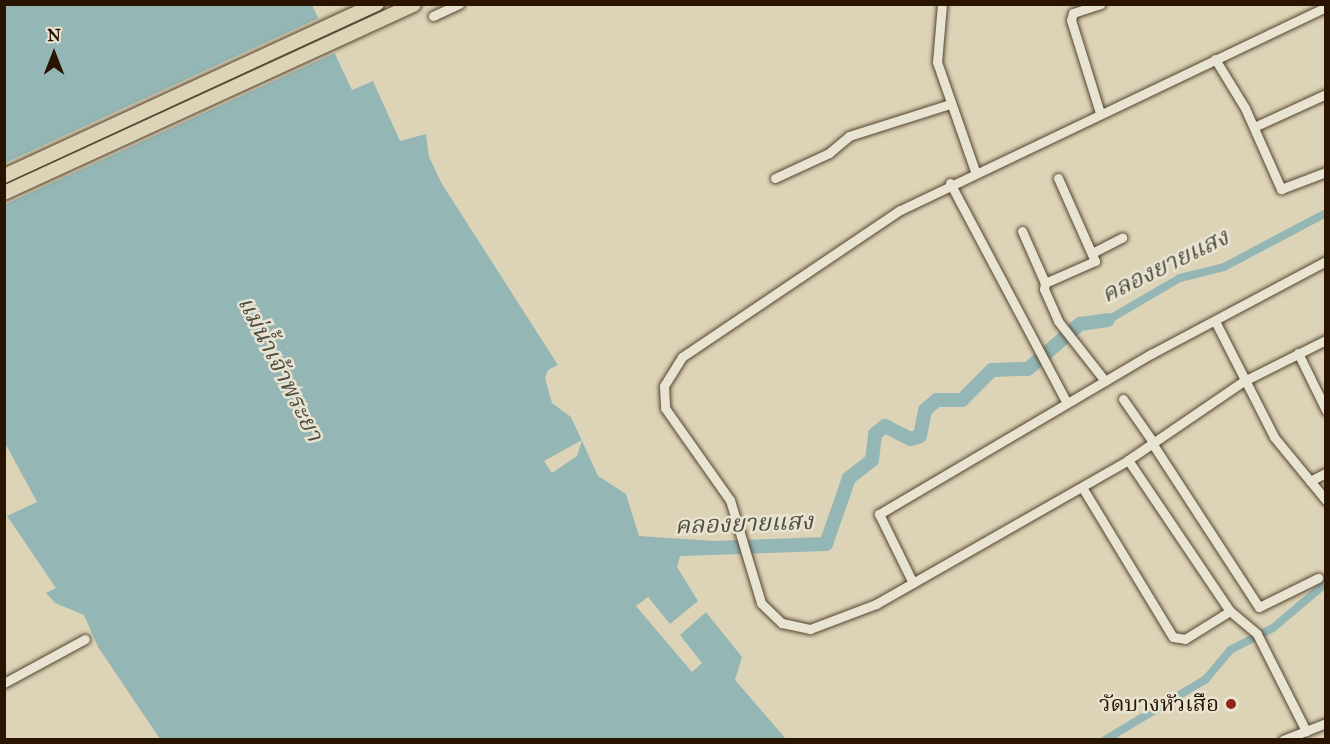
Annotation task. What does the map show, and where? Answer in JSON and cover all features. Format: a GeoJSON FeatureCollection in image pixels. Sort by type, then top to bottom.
{"type":"FeatureCollection","features":[{"type":"Feature","properties":{"kind":"highway"},"geometry":{"type":"LineString","coordinates":[[4,176],[377,4]]}},
{"type":"Feature","properties":{"kind":"highway"},"geometry":{"type":"LineString","coordinates":[[4,193],[414,4]]}},
{"type":"Feature","properties":{"kind":"street"},"geometry":{"type":"LineString","coordinates":[[433,16],[459,4]]}},
{"type":"Feature","properties":{"kind":"street"},"geometry":{"type":"LineString","coordinates":[[942,4],[937,62],[975,171]]}},
{"type":"Feature","properties":{"kind":"street"},"geometry":{"type":"LineString","coordinates":[[1100,113],[1071,20],[1073,14],[1101,4]]}},
{"type":"Feature","properties":{"kind":"street"},"geometry":{"type":"LineString","coordinates":[[1326,7],[950,183],[848,242],[672,368],[663,386],[665,408],[730,500],[745,559],[765,609],[782,623],[810,629],[913,583],[1128,460],[1244,381],[1326,340]]}},
{"type":"Feature","properties":{"kind":"street"},"geometry":{"type":"LineString","coordinates":[[1215,59],[1254,128],[1281,189],[1326,172]]}},
{"type":"Feature","properties":{"kind":"street"},"geometry":{"type":"LineString","coordinates":[[1254,128],[1326,94]]}},
{"type":"Feature","properties":{"kind":"street"},"geometry":{"type":"LineString","coordinates":[[775,178],[829,153],[849,136],[950,104]]}},
{"type":"Feature","properties":{"kind":"street"},"geometry":{"type":"LineString","coordinates":[[1045,283],[1093,264],[1092,253],[1058,178]]}},
{"type":"Feature","properties":{"kind":"street"},"geometry":{"type":"LineString","coordinates":[[950,183],[1067,404]]}},
{"type":"Feature","properties":{"kind":"street"},"geometry":{"type":"LineString","coordinates":[[1022,231],[1063,329],[1071,336],[1105,381]]}},
{"type":"Feature","properties":{"kind":"street"},"geometry":{"type":"LineString","coordinates":[[1092,253],[1122,238]]}},
{"type":"Feature","properties":{"kind":"street"},"geometry":{"type":"LineString","coordinates":[[913,583],[879,514],[1105,381],[1326,261]]}},
{"type":"Feature","properties":{"kind":"street"},"geometry":{"type":"LineString","coordinates":[[1215,321],[1274,437],[1326,500]]}},
{"type":"Feature","properties":{"kind":"street"},"geometry":{"type":"LineString","coordinates":[[1299,353],[1326,410]]}},
{"type":"Feature","properties":{"kind":"street"},"geometry":{"type":"LineString","coordinates":[[1123,399],[1259,607],[1318,578]]}},
{"type":"Feature","properties":{"kind":"street"},"geometry":{"type":"LineString","coordinates":[[1128,460],[1230,611],[1257,633],[1306,731]]}},
{"type":"Feature","properties":{"kind":"street"},"geometry":{"type":"LineString","coordinates":[[1310,481],[1326,473]]}},
{"type":"Feature","properties":{"kind":"street"},"geometry":{"type":"LineString","coordinates":[[1082,487],[1173,637],[1185,639],[1230,611]]}},
{"type":"Feature","properties":{"kind":"street"},"geometry":{"type":"LineString","coordinates":[[4,684],[84,639]]}},
{"type":"Feature","properties":{"kind":"street"},"geometry":{"type":"LineString","coordinates":[[1283,740],[1326,723]]}},
{"type":"Feature","properties":{"kind":"water","name":"แม่น้ำเจ้าพระยา"},"geometry":{"type":"Polygon","coordinates":[[[4,5],[312,5],[352,90],[373,81],[400,141],[426,134],[429,157],[442,184],[558,365],[548,370],[545,378],[552,403],[571,417],[598,476],[626,494],[639,536],[730,542],[732,551],[699,550],[680,556],[677,567],[698,601],[670,624],[648,597],[636,606],[692,672],[702,663],[680,635],[706,612],[742,657],[735,680],[786,739],[160,739],[98,647],[84,615],[55,603],[46,593],[56,588],[7,516],[37,502],[5,443],[4,5]]]}},
{"type":"Feature","properties":{"kind":"pier"},"geometry":{"type":"Polygon","coordinates":[[[321,17],[337,52],[4,205],[5,163],[321,17]]]}},
{"type":"Feature","properties":{"kind":"pier"},"geometry":{"type":"Polygon","coordinates":[[[582,440],[577,456],[552,473],[544,461],[582,440]]]}},
{"type":"Feature","properties":{"kind":"waterway","name":"คลองยายแสง"},"geometry":{"type":"LineString","coordinates":[[1108,320],[1180,278],[1224,267],[1326,213]]}},
{"type":"Feature","properties":{"kind":"waterway","name":"คลองยายแสง"},"geometry":{"type":"LineString","coordinates":[[682,549],[826,544],[849,478],[872,460],[875,434],[885,426],[911,439],[920,436],[925,410],[937,400],[962,400],[992,370],[1028,369],[1080,324],[1108,320]]}},
{"type":"Feature","properties":{"kind":"waterway"},"geometry":{"type":"LineString","coordinates":[[1105,740],[1206,679],[1230,650],[1273,628],[1326,583]]}},
{"type":"Feature","properties":{"kind":"place","name":"วัดบางหัวเสือ"},"geometry":{"type":"Point","coordinates":[1231,704]}}]}
